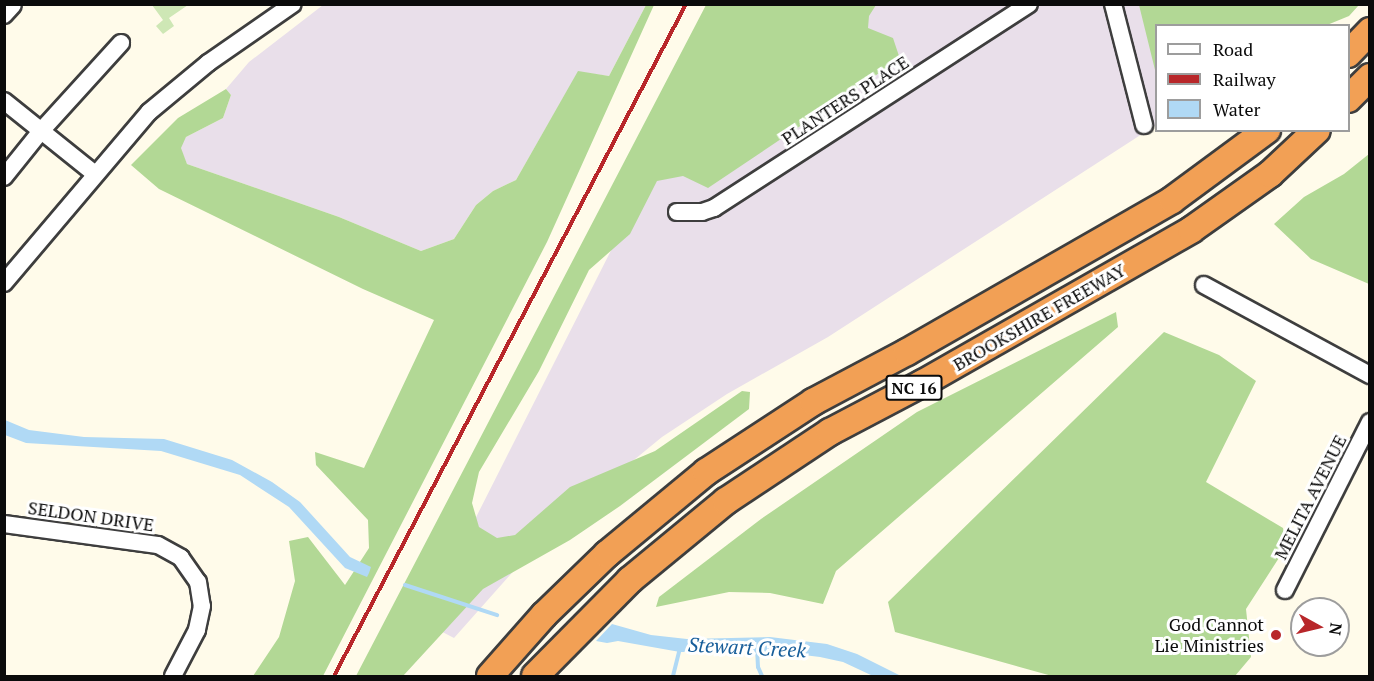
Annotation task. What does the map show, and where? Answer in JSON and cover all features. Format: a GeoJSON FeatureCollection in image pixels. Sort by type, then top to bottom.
{"type":"FeatureCollection","features":[{"type":"Feature","properties":{"kind":"highway"},"geometry":{"type":"LineString","coordinates":[[1350,52],[1370,31]]}},
{"type":"Feature","properties":{"kind":"highway"},"geometry":{"type":"LineString","coordinates":[[1350,97],[1370,77]]}},
{"type":"Feature","properties":{"kind":"highway","name":"BROOKSHIRE FREEWAY"},"geometry":{"type":"LineString","coordinates":[[490,676],[544,615],[607,554],[706,472],[813,402],[907,352],[1172,200],[1264,132]]}},
{"type":"Feature","properties":{"kind":"highway","name":"BROOKSHIRE FREEWAY"},"geometry":{"type":"LineString","coordinates":[[535,676],[630,580],[726,501],[830,432],[923,383],[1191,230],[1270,174],[1315,132]]}},
{"type":"Feature","properties":{"kind":"street"},"geometry":{"type":"LineString","coordinates":[[4,283],[136,124],[177,87],[293,4]]}},
{"type":"Feature","properties":{"kind":"street","name":"PLANTERS PLACE"},"geometry":{"type":"LineString","coordinates":[[677,212],[702,212],[714,208],[1029,4]]}},
{"type":"Feature","properties":{"kind":"street"},"geometry":{"type":"LineString","coordinates":[[1113,4],[1144,125]]}},
{"type":"Feature","properties":{"kind":"street"},"geometry":{"type":"LineString","coordinates":[[4,177],[41,131],[121,43]]}},
{"type":"Feature","properties":{"kind":"street"},"geometry":{"type":"LineString","coordinates":[[4,101],[95,174]]}},
{"type":"Feature","properties":{"kind":"street"},"geometry":{"type":"LineString","coordinates":[[1204,285],[1370,375]]}},
{"type":"Feature","properties":{"kind":"street","name":"MELITA AVENUE"},"geometry":{"type":"LineString","coordinates":[[1285,590],[1370,422]]}},
{"type":"Feature","properties":{"kind":"street","name":"SELDON DRIVE"},"geometry":{"type":"LineString","coordinates":[[4,524],[158,545],[181,558],[198,582],[202,606],[197,630],[173,676]]}},
{"type":"Feature","properties":{"kind":"shaded area"},"geometry":{"type":"Polygon","coordinates":[[[323,5],[646,5],[609,76],[578,72],[516,180],[493,191],[476,205],[454,239],[421,251],[339,217],[187,164],[180,148],[186,137],[223,118],[231,95],[226,89],[249,62],[323,5]]]}},
{"type":"Feature","properties":{"kind":"shaded area"},"geometry":{"type":"Polygon","coordinates":[[[739,5],[1306,5],[1170,24],[1155,24],[1155,126],[828,337],[727,394],[662,437],[590,496],[527,556],[454,638],[423,622],[718,39],[739,5]]]}},
{"type":"Feature","properties":{"kind":"green space"},"geometry":{"type":"Polygon","coordinates":[[[1139,4],[1359,5],[1349,16],[1329,24],[1155,24],[1155,70],[1139,4]]]}},
{"type":"Feature","properties":{"kind":"green space"},"geometry":{"type":"Polygon","coordinates":[[[152,5],[188,5],[169,18],[174,26],[163,34],[156,26],[163,20],[152,5]]]}},
{"type":"Feature","properties":{"kind":"green space"},"geometry":{"type":"Polygon","coordinates":[[[646,5],[654,5],[547,242],[323,676],[253,676],[279,637],[295,581],[289,541],[308,537],[345,585],[369,548],[368,520],[316,465],[315,452],[364,468],[434,320],[363,289],[159,189],[131,165],[178,118],[226,89],[231,95],[223,118],[186,137],[181,148],[187,164],[339,217],[421,251],[454,239],[476,205],[493,191],[516,180],[578,71],[609,76],[646,5]]]}},
{"type":"Feature","properties":{"kind":"green space"},"geometry":{"type":"Polygon","coordinates":[[[706,5],[876,5],[869,16],[868,28],[893,38],[900,59],[708,188],[683,176],[657,181],[630,234],[589,270],[539,371],[479,472],[472,503],[479,527],[497,538],[515,535],[570,487],[655,451],[742,391],[750,392],[749,409],[620,506],[570,540],[483,589],[403,676],[356,676],[706,5]]]}},
{"type":"Feature","properties":{"kind":"green space"},"geometry":{"type":"Polygon","coordinates":[[[1369,154],[1369,284],[1311,259],[1274,224],[1304,197],[1344,174],[1369,154]]]}},
{"type":"Feature","properties":{"kind":"green space"},"geometry":{"type":"Polygon","coordinates":[[[1116,312],[1118,327],[836,571],[823,604],[770,593],[729,592],[656,607],[659,597],[761,519],[917,412],[1116,312]]]}},
{"type":"Feature","properties":{"kind":"green space"},"geometry":{"type":"Polygon","coordinates":[[[1164,332],[1219,355],[1256,381],[1206,482],[1283,528],[1286,547],[1246,609],[1251,657],[1235,676],[1052,676],[895,632],[888,602],[1164,332]]]}},
{"type":"Feature","properties":{"kind":"water"},"geometry":{"type":"Polygon","coordinates":[[[5,420],[29,430],[84,437],[164,439],[232,460],[272,482],[300,502],[350,557],[371,567],[369,573],[367,577],[345,568],[289,507],[240,475],[161,451],[26,443],[5,435],[5,420]]]}},
{"type":"Feature","properties":{"kind":"water"},"geometry":{"type":"Polygon","coordinates":[[[612,624],[651,635],[687,639],[770,637],[827,644],[857,654],[901,676],[873,676],[843,662],[779,652],[680,652],[618,641],[607,643],[596,641],[612,624]]]}},
{"type":"Feature","properties":{"kind":"waterway","name":"Stewart Creek"},"geometry":{"type":"LineString","coordinates":[[405,585],[497,615]]}},
{"type":"Feature","properties":{"kind":"waterway"},"geometry":{"type":"LineString","coordinates":[[673,676],[680,648]]}},
{"type":"Feature","properties":{"kind":"waterway"},"geometry":{"type":"LineString","coordinates":[[757,648],[758,667],[762,676]]}},
{"type":"Feature","properties":{"kind":"railway"},"geometry":{"type":"LineString","coordinates":[[334,676],[686,4]]}},
{"type":"Feature","properties":{"kind":"place","name":"God Cannot Lie Ministries"},"geometry":{"type":"Point","coordinates":[1276,635]}}]}
